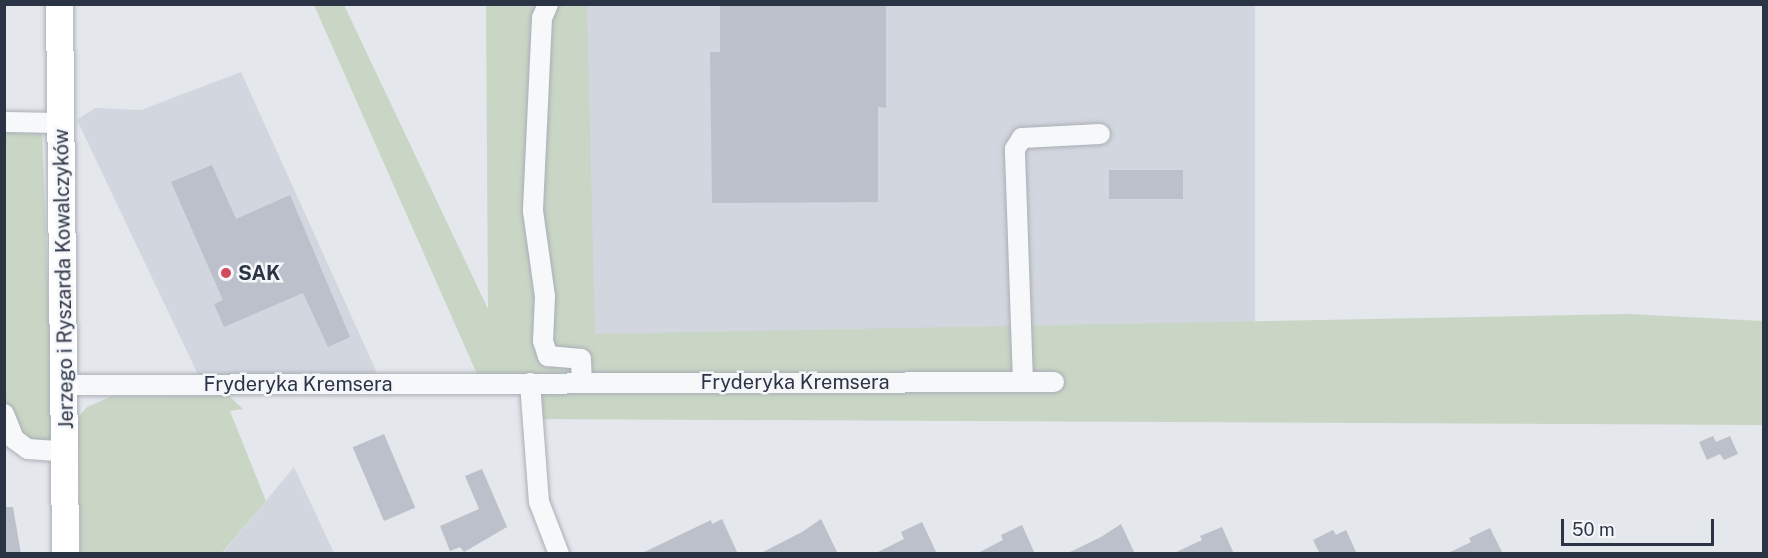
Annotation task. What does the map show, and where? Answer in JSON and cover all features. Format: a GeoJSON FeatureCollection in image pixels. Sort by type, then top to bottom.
{"type":"FeatureCollection","features":[{"type":"Feature","properties":{"kind":"main road","name":"Jerzego i Ryszarda Kowalczyków"},"geometry":{"type":"LineString","coordinates":[[59,4],[67,452],[65,554]]}},
{"type":"Feature","properties":{"kind":"street"},"geometry":{"type":"LineString","coordinates":[[548,4],[542,18],[533,212],[545,297],[543,341],[548,356],[581,359],[582,382]]}},
{"type":"Feature","properties":{"kind":"street"},"geometry":{"type":"LineString","coordinates":[[4,122],[61,123]]}},
{"type":"Feature","properties":{"kind":"street"},"geometry":{"type":"LineString","coordinates":[[1023,382],[1015,149],[1022,138],[1100,135]]}},
{"type":"Feature","properties":{"kind":"street","name":"Fryderyka Kremsera"},"geometry":{"type":"LineString","coordinates":[[66,385],[1054,382]]}},
{"type":"Feature","properties":{"kind":"street"},"geometry":{"type":"LineString","coordinates":[[530,383],[539,502],[559,554]]}},
{"type":"Feature","properties":{"kind":"street"},"geometry":{"type":"LineString","coordinates":[[4,414],[14,439],[28,449],[67,452]]}},
{"type":"Feature","properties":{"kind":"shaded area"},"geometry":{"type":"Polygon","coordinates":[[[587,5],[1255,5],[1255,334],[587,334],[587,5]]]}},
{"type":"Feature","properties":{"kind":"shaded area"},"geometry":{"type":"Polygon","coordinates":[[[241,72],[382,384],[203,385],[77,120],[95,108],[141,110],[241,72]]]}},
{"type":"Feature","properties":{"kind":"shaded area"},"geometry":{"type":"Polygon","coordinates":[[[294,467],[334,553],[222,554],[294,467]]]}},
{"type":"Feature","properties":{"kind":"green space"},"geometry":{"type":"Polygon","coordinates":[[[314,5],[344,5],[488,309],[486,5],[587,5],[595,334],[1629,314],[1763,321],[1763,425],[533,419],[530,383],[481,383],[314,5]]]}},
{"type":"Feature","properties":{"kind":"green space"},"geometry":{"type":"Polygon","coordinates":[[[5,130],[42,133],[54,440],[28,449],[5,414],[5,130]]]}},
{"type":"Feature","properties":{"kind":"green space"},"geometry":{"type":"Polygon","coordinates":[[[228,395],[243,409],[230,411],[266,501],[222,553],[80,553],[78,425],[79,416],[87,407],[112,396],[228,395]]]}},
{"type":"Feature","properties":{"kind":"building"},"geometry":{"type":"Polygon","coordinates":[[[720,4],[886,4],[886,108],[878,107],[878,202],[712,203],[710,52],[720,52],[720,4]]]}},
{"type":"Feature","properties":{"kind":"building"},"geometry":{"type":"Polygon","coordinates":[[[212,165],[236,219],[290,195],[350,337],[328,347],[303,293],[224,327],[214,304],[223,300],[171,182],[212,165]]]}},
{"type":"Feature","properties":{"kind":"building"},"geometry":{"type":"Polygon","coordinates":[[[1109,170],[1183,170],[1183,199],[1109,199],[1109,170]]]}},
{"type":"Feature","properties":{"kind":"building"},"geometry":{"type":"Polygon","coordinates":[[[384,434],[415,508],[384,521],[353,447],[384,434]]]}},
{"type":"Feature","properties":{"kind":"building"},"geometry":{"type":"Polygon","coordinates":[[[1713,436],[1716,442],[1730,436],[1738,454],[1724,460],[1720,454],[1707,460],[1699,442],[1713,436]]]}},
{"type":"Feature","properties":{"kind":"building"},"geometry":{"type":"Polygon","coordinates":[[[482,469],[507,527],[464,552],[460,547],[450,551],[440,526],[479,509],[465,476],[482,469]]]}},
{"type":"Feature","properties":{"kind":"building"},"geometry":{"type":"Polygon","coordinates":[[[4,507],[13,507],[21,554],[4,554],[4,507]]]}},
{"type":"Feature","properties":{"kind":"building"},"geometry":{"type":"Polygon","coordinates":[[[722,519],[738,554],[640,554],[711,520],[712,524],[722,519]]]}},
{"type":"Feature","properties":{"kind":"building"},"geometry":{"type":"Polygon","coordinates":[[[821,519],[838,554],[759,554],[802,532],[821,519]]]}},
{"type":"Feature","properties":{"kind":"building"},"geometry":{"type":"Polygon","coordinates":[[[922,522],[937,554],[874,554],[904,539],[901,532],[922,522]]]}},
{"type":"Feature","properties":{"kind":"building"},"geometry":{"type":"Polygon","coordinates":[[[1121,524],[1135,554],[1066,554],[1101,537],[1121,524]]]}},
{"type":"Feature","properties":{"kind":"building"},"geometry":{"type":"Polygon","coordinates":[[[1022,525],[1035,554],[976,554],[1003,540],[1001,535],[1022,525]]]}},
{"type":"Feature","properties":{"kind":"building"},"geometry":{"type":"Polygon","coordinates":[[[1222,527],[1234,554],[1172,554],[1202,540],[1200,536],[1222,527]]]}},
{"type":"Feature","properties":{"kind":"building"},"geometry":{"type":"Polygon","coordinates":[[[1490,528],[1503,554],[1446,554],[1471,542],[1469,538],[1490,528]]]}},
{"type":"Feature","properties":{"kind":"building"},"geometry":{"type":"Polygon","coordinates":[[[1333,530],[1336,535],[1346,530],[1357,554],[1320,554],[1313,540],[1333,530]]]}},
{"type":"Feature","properties":{"kind":"place","name":"SAK"},"geometry":{"type":"Point","coordinates":[226,273]}}]}
